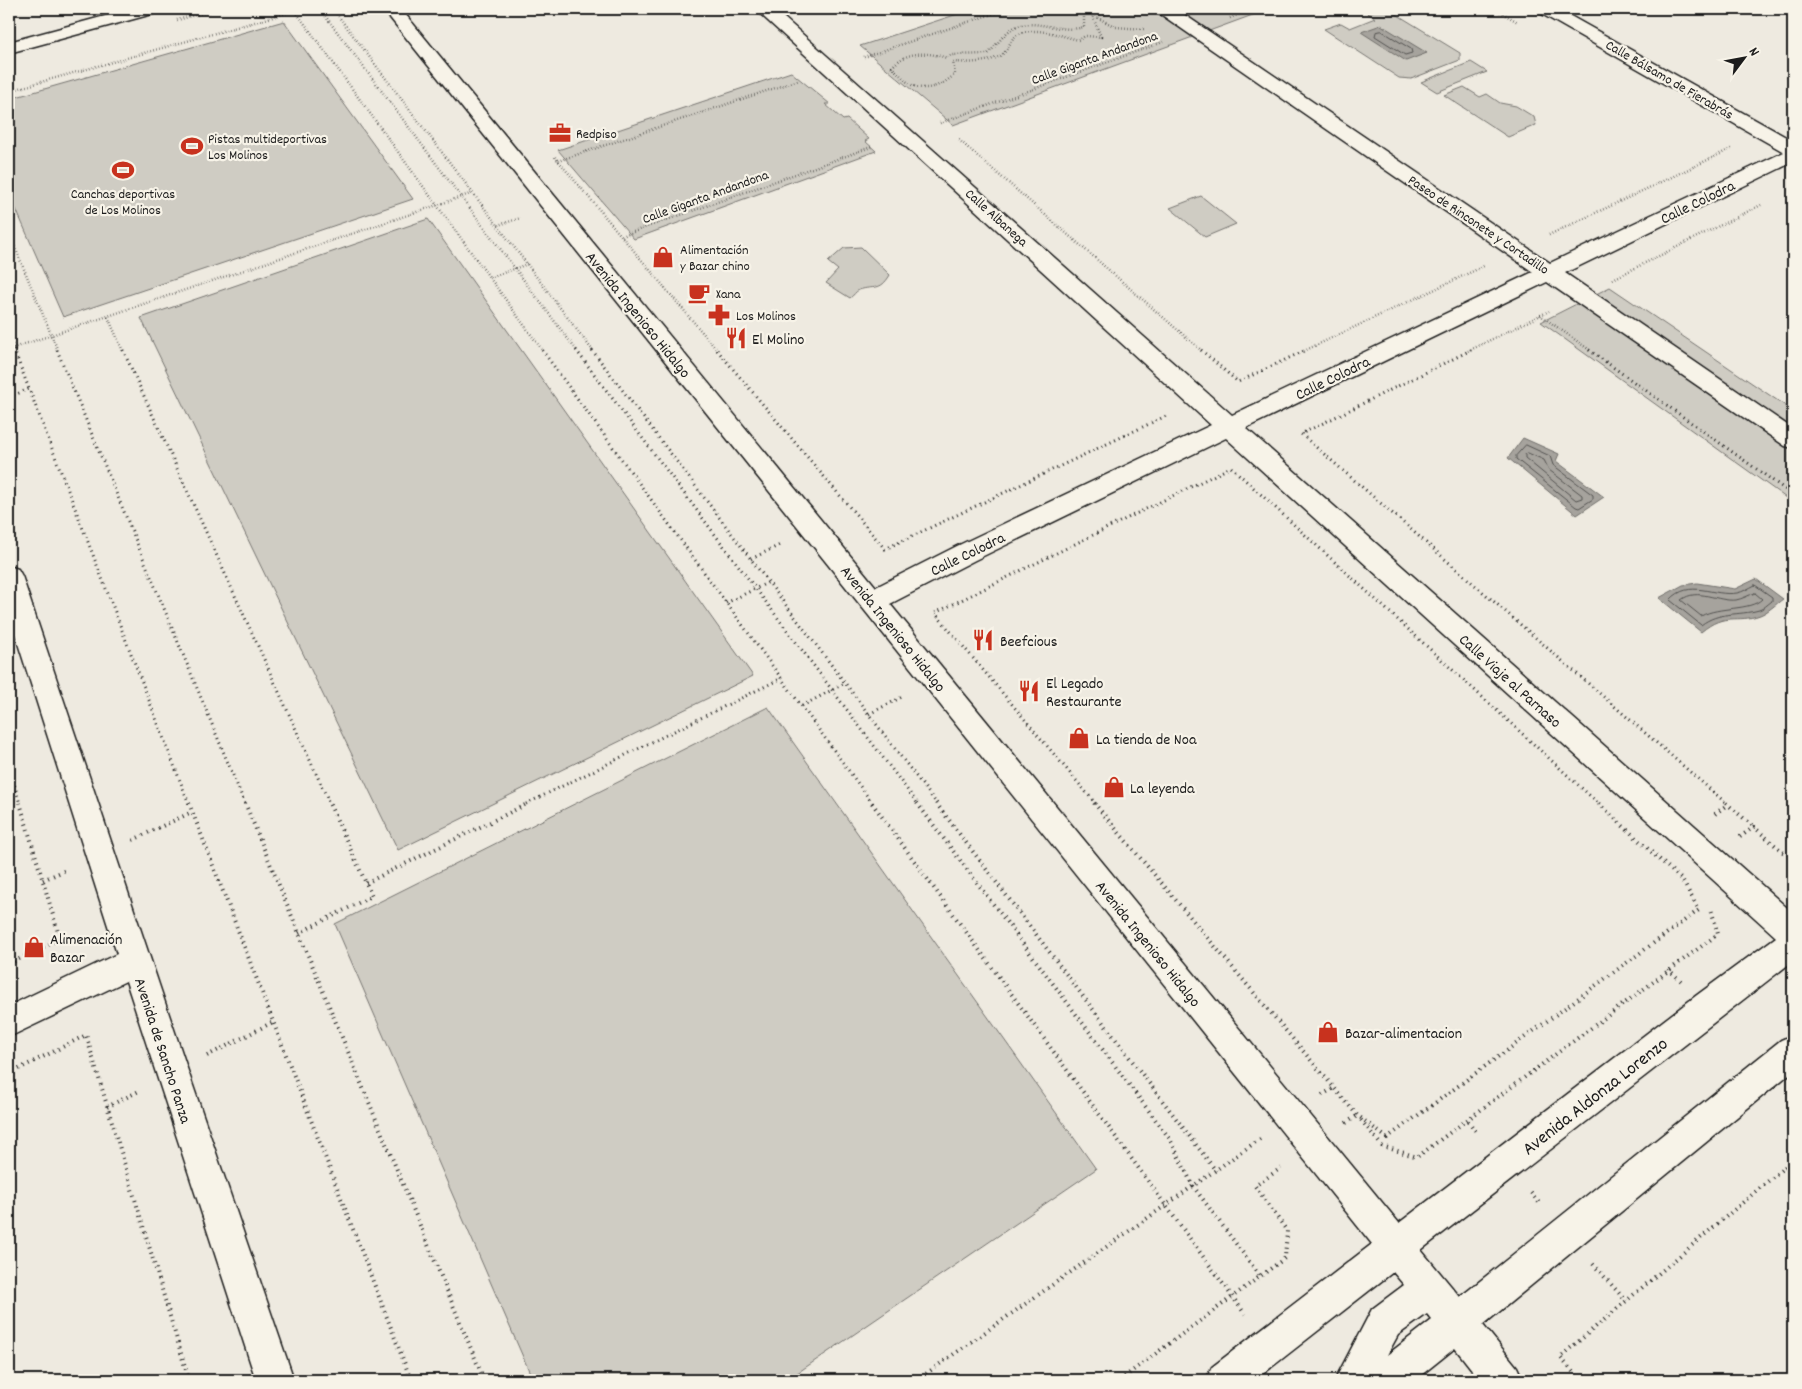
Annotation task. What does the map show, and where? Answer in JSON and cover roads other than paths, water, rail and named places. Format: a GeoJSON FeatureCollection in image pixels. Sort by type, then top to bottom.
{"type":"FeatureCollection","features":[{"type":"Feature","properties":{"kind":"street"},"geometry":{"type":"LineString","coordinates":[[9,48],[150,9]]}},
{"type":"Feature","properties":{"kind":"street","name":"Avenida Ingenioso Hidalgo"},"geometry":{"type":"LineString","coordinates":[[392,9],[1504,1380]]}},
{"type":"Feature","properties":{"kind":"street","name":"Calle Albanega"},"geometry":{"type":"LineString","coordinates":[[764,9],[1230,426]]}},
{"type":"Feature","properties":{"kind":"street","name":"Calle Bálsamo de Fierabrás"},"geometry":{"type":"LineString","coordinates":[[1546,9],[1793,149]]}},
{"type":"Feature","properties":{"kind":"street","name":"Paseo de Rinconete y Cortadillo"},"geometry":{"type":"LineString","coordinates":[[1171,13],[1793,440]]}},
{"type":"Feature","properties":{"kind":"street","name":"Calle Colodra"},"geometry":{"type":"LineString","coordinates":[[872,601],[1793,155]]}},
{"type":"Feature","properties":{"kind":"street","name":"Calle Viaje al Parnaso"},"geometry":{"type":"LineString","coordinates":[[1230,426],[1793,932]]}},
{"type":"Feature","properties":{"kind":"street","name":"Avenida de Sancho Panza"},"geometry":{"type":"LineString","coordinates":[[9,576],[134,961],[275,1380]]}},
{"type":"Feature","properties":{"kind":"street","name":"Avenida Aldonza Lorenzo"},"geometry":{"type":"LineString","coordinates":[[1225,1380],[1708,1006],[1793,943]]}},
{"type":"Feature","properties":{"kind":"street"},"geometry":{"type":"LineString","coordinates":[[9,1022],[134,961]]}},
{"type":"Feature","properties":{"kind":"street"},"geometry":{"type":"LineString","coordinates":[[1386,1380],[1793,1051]]}},
{"type":"Feature","properties":{"kind":"street"},"geometry":{"type":"LineString","coordinates":[[1354,1380],[1385,1322],[1430,1289]]}},
{"type":"Feature","properties":{"kind":"water"},"geometry":{"type":"Polygon","coordinates":[[[1381,25],[1427,53],[1406,61],[1361,32],[1381,25]]]}},
{"type":"Feature","properties":{"kind":"water"},"geometry":{"type":"Polygon","coordinates":[[[1523,438],[1559,454],[1556,461],[1604,497],[1577,515],[1508,458],[1523,438]]]}},
{"type":"Feature","properties":{"kind":"water"},"geometry":{"type":"Polygon","coordinates":[[[1756,579],[1783,599],[1760,615],[1717,622],[1701,632],[1659,598],[1683,585],[1697,583],[1735,589],[1756,579]]]}},
{"type":"Feature","properties":{"kind":"place","name":"Redpiso"},"geometry":{"type":"Point","coordinates":[560,133]}},
{"type":"Feature","properties":{"kind":"place","name":"Pistas multideportivas Los Molinos"},"geometry":{"type":"Point","coordinates":[192,146]}},
{"type":"Feature","properties":{"kind":"place","name":"Canchas deportivas de Los Molinos"},"geometry":{"type":"Point","coordinates":[123,170]}},
{"type":"Feature","properties":{"kind":"place","name":"Alimentación y Bazar chino"},"geometry":{"type":"Point","coordinates":[663,257]}},
{"type":"Feature","properties":{"kind":"place","name":"Xana"},"geometry":{"type":"Point","coordinates":[699,293]}},
{"type":"Feature","properties":{"kind":"place","name":"Los Molinos"},"geometry":{"type":"Point","coordinates":[719,315]}},
{"type":"Feature","properties":{"kind":"place","name":"El Molino"},"geometry":{"type":"Point","coordinates":[736,338]}},
{"type":"Feature","properties":{"kind":"place","name":"Beefcious"},"geometry":{"type":"Point","coordinates":[983,640]}},
{"type":"Feature","properties":{"kind":"place","name":"El Legado Restaurante"},"geometry":{"type":"Point","coordinates":[1029,691]}},
{"type":"Feature","properties":{"kind":"place","name":"La tienda de Noa"},"geometry":{"type":"Point","coordinates":[1079,738]}},
{"type":"Feature","properties":{"kind":"place","name":"La leyenda"},"geometry":{"type":"Point","coordinates":[1114,787]}},
{"type":"Feature","properties":{"kind":"place","name":"Alimenación Bazar"},"geometry":{"type":"Point","coordinates":[34,947]}},
{"type":"Feature","properties":{"kind":"place","name":"Bazar-alimentacion"},"geometry":{"type":"Point","coordinates":[1328,1032]}}]}
